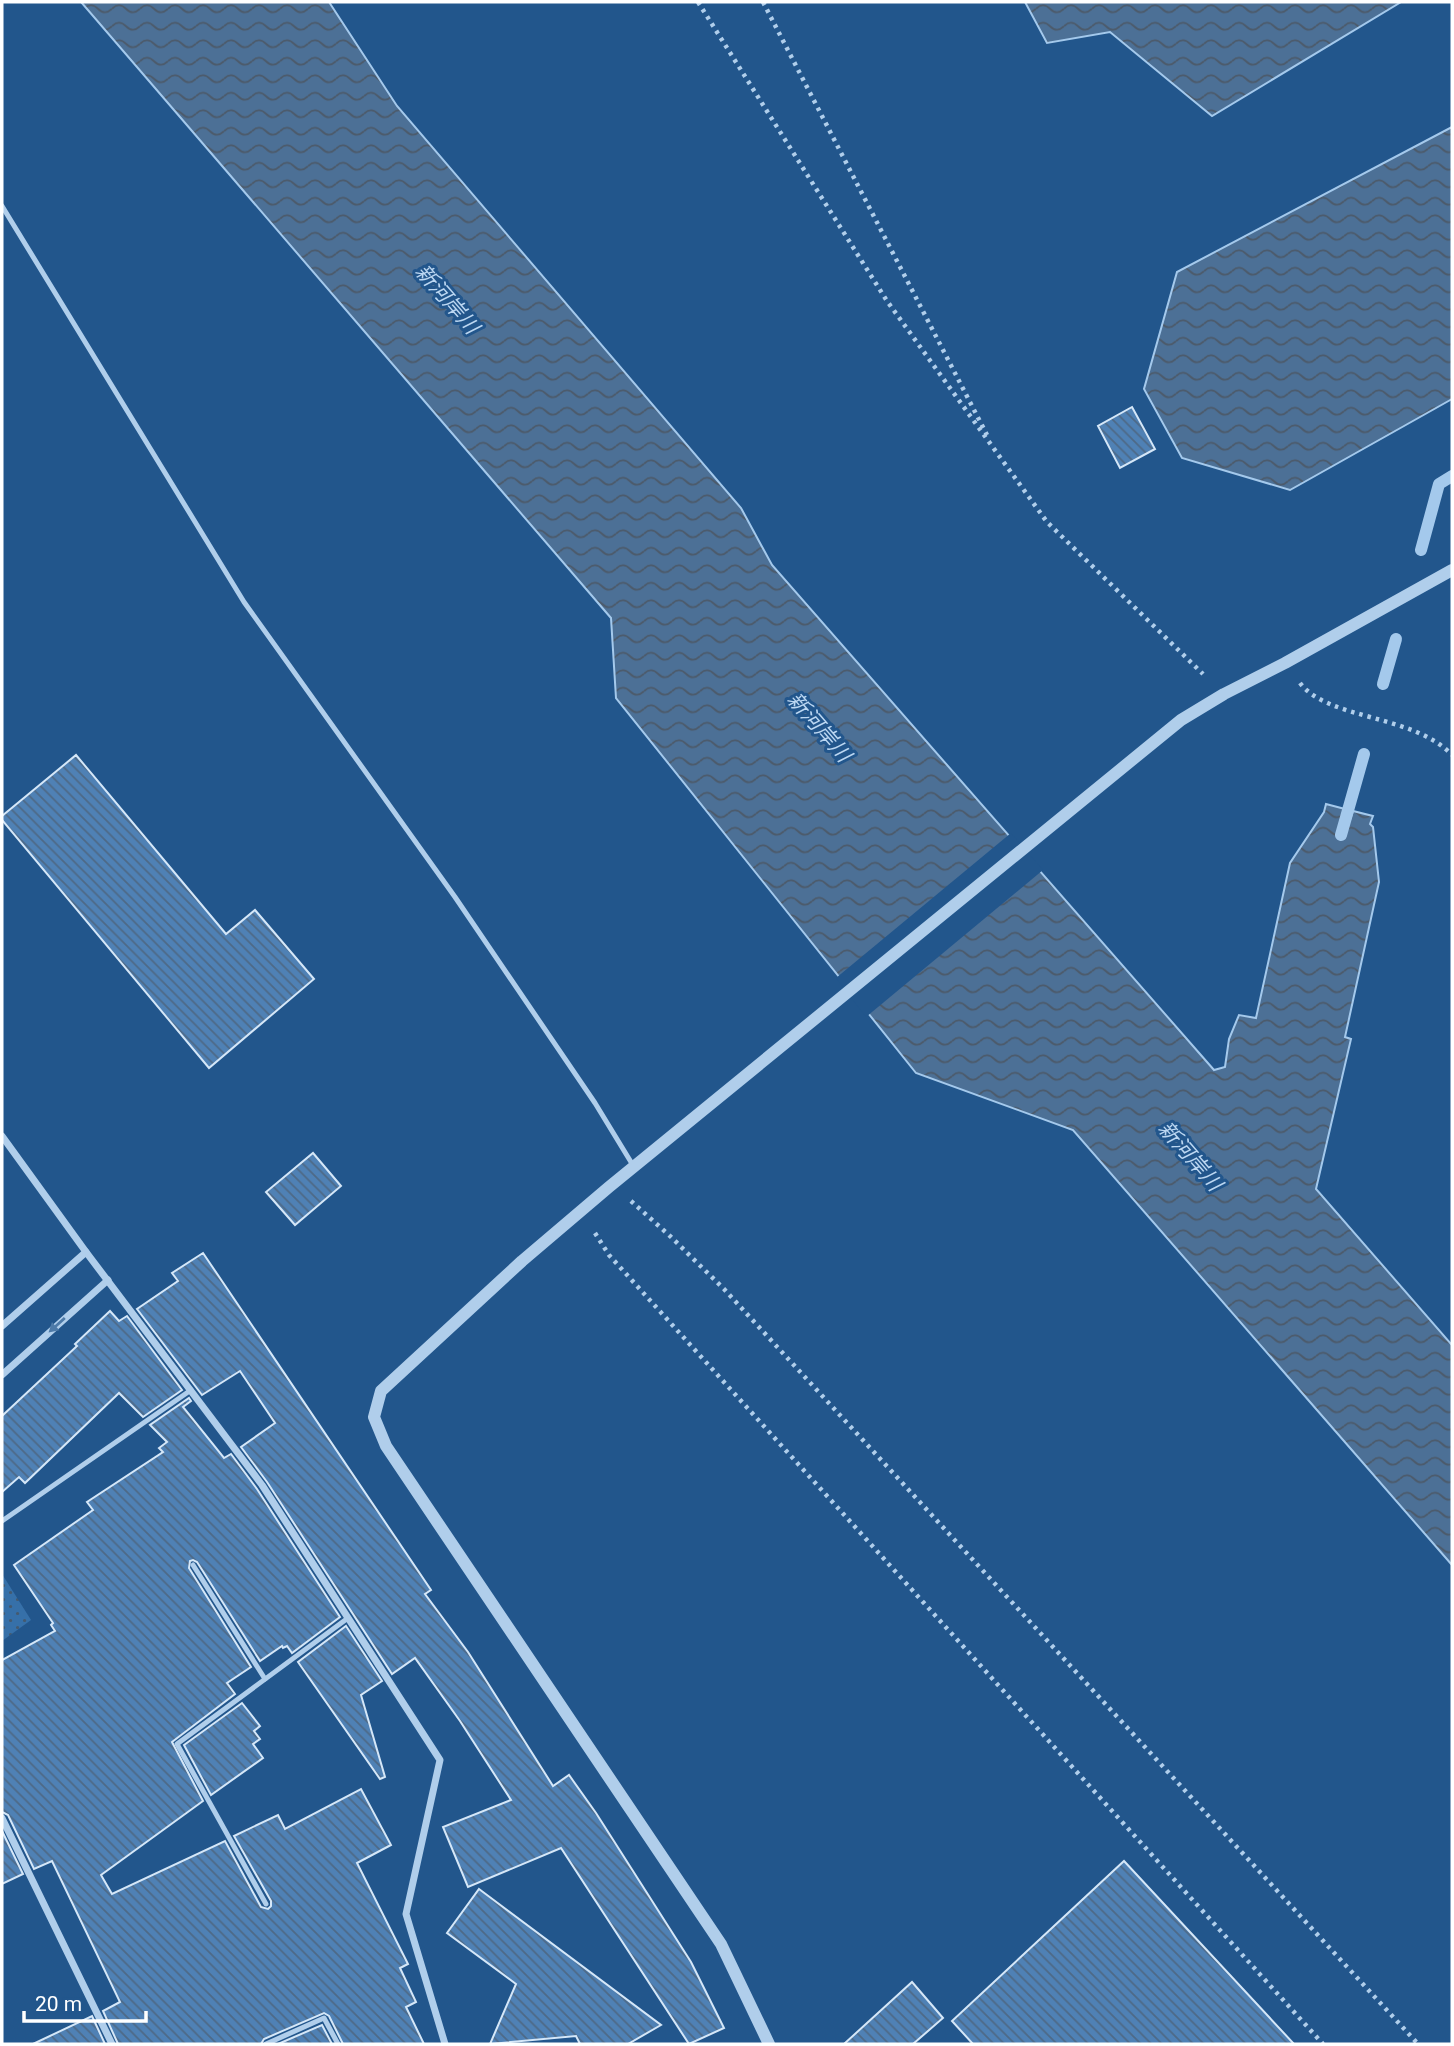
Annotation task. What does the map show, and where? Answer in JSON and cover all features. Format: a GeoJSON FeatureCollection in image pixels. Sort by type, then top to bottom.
{"type":"FeatureCollection","features":[{"type":"Feature","properties":{"kind":"street"},"geometry":{"type":"LineString","coordinates":[[769,2044],[721,1944],[386,1446],[373,1417],[381,1391],[522,1261],[650,1153],[1171,729],[1224,694],[1452,570]]}},
{"type":"Feature","properties":{"kind":"street"},"geometry":{"type":"LineString","coordinates":[[2,1136],[262,1485],[440,1760],[405,1914],[445,2044]]}},
{"type":"Feature","properties":{"kind":"street"},"geometry":{"type":"LineString","coordinates":[[2,1326],[86,1252]]}},
{"type":"Feature","properties":{"kind":"street"},"geometry":{"type":"LineString","coordinates":[[2,1375],[108,1280]]}},
{"type":"Feature","properties":{"kind":"street"},"geometry":{"type":"LineString","coordinates":[[2,1818],[112,2044]]}},
{"type":"Feature","properties":{"kind":"lane"},"geometry":{"type":"LineString","coordinates":[[2,206],[244,602],[455,897],[595,1103],[634,1167]]}},
{"type":"Feature","properties":{"kind":"lane"},"geometry":{"type":"LineString","coordinates":[[2,1521],[191,1390]]}},
{"type":"Feature","properties":{"kind":"lane"},"geometry":{"type":"LineString","coordinates":[[193,1565],[265,1679]]}},
{"type":"Feature","properties":{"kind":"lane"},"geometry":{"type":"LineString","coordinates":[[266,1904],[177,1744],[348,1618]]}},
{"type":"Feature","properties":{"kind":"lane"},"geometry":{"type":"LineString","coordinates":[[266,2044],[324,2018],[338,2044]]}},
{"type":"Feature","properties":{"kind":"path"},"geometry":{"type":"LineString","coordinates":[[698,2],[887,301],[1047,522],[1224,694]]}},
{"type":"Feature","properties":{"kind":"path"},"geometry":{"type":"LineString","coordinates":[[764,2],[993,448]]}},
{"type":"Feature","properties":{"kind":"path"},"geometry":{"type":"LineString","coordinates":[[1285,663],[1307,693],[1332,704],[1414,730],[1440,742],[1452,755]]}},
{"type":"Feature","properties":{"kind":"path"},"geometry":{"type":"LineString","coordinates":[[629,1200],[724,1289],[1418,2044]]}},
{"type":"Feature","properties":{"kind":"path"},"geometry":{"type":"LineString","coordinates":[[582,1211],[608,1255],[1323,2044]]}},
{"type":"Feature","properties":{"kind":"shaded area"},"geometry":{"type":"Polygon","coordinates":[[[2,1574],[31,1620],[2,1641],[2,1574]]]}},
{"type":"Feature","properties":{"kind":"water","name":"新河岸川"},"geometry":{"type":"Polygon","coordinates":[[[81,2],[329,2],[397,106],[741,508],[772,565],[1214,1070],[1225,1067],[1229,1039],[1239,1015],[1256,1018],[1290,863],[1324,812],[1326,804],[1345,809],[1343,818],[1347,821],[1353,811],[1373,816],[1370,824],[1373,827],[1379,882],[1345,1037],[1351,1039],[1316,1189],[1452,1345],[1452,1565],[1073,1130],[916,1073],[616,698],[611,618],[81,2]]]}},
{"type":"Feature","properties":{"kind":"water"},"geometry":{"type":"Polygon","coordinates":[[[1025,2],[1401,2],[1212,116],[1110,32],[1047,43],[1025,2]]]}},
{"type":"Feature","properties":{"kind":"water"},"geometry":{"type":"Polygon","coordinates":[[[1452,127],[1452,399],[1290,490],[1182,458],[1144,389],[1177,272],[1452,127]]]}},
{"type":"Feature","properties":{"kind":"pier"},"geometry":{"type":"Polygon","coordinates":[[[1011,833],[1043,870],[866,1017],[836,978],[1011,833]]]}},
{"type":"Feature","properties":{"kind":"building"},"geometry":{"type":"Polygon","coordinates":[[[1132,407],[1155,449],[1120,468],[1098,426],[1132,407]]]}},
{"type":"Feature","properties":{"kind":"building"},"geometry":{"type":"Polygon","coordinates":[[[76,755],[226,934],[255,910],[314,979],[209,1068],[2,820],[2,816],[76,755]]]}},
{"type":"Feature","properties":{"kind":"building"},"geometry":{"type":"Polygon","coordinates":[[[313,1153],[341,1186],[295,1225],[266,1192],[313,1153]]]}},
{"type":"Feature","properties":{"kind":"building"},"geometry":{"type":"Polygon","coordinates":[[[203,1253],[431,1590],[425,1594],[468,1652],[553,1786],[569,1775],[596,1813],[691,1962],[724,2028],[689,2044],[561,1848],[468,1887],[443,1827],[511,1800],[415,1658],[392,1674],[267,1482],[241,1447],[275,1423],[240,1371],[202,1395],[137,1309],[178,1281],[172,1273],[203,1253]]]}},
{"type":"Feature","properties":{"kind":"building"},"geometry":{"type":"Polygon","coordinates":[[[110,1311],[119,1321],[127,1316],[182,1390],[143,1417],[119,1393],[25,1483],[19,1477],[2,1492],[2,1416],[110,1311]]]}},
{"type":"Feature","properties":{"kind":"building"},"geometry":{"type":"Polygon","coordinates":[[[189,1398],[191,1401],[183,1407],[224,1458],[231,1454],[257,1489],[340,1617],[292,1653],[287,1646],[282,1646],[260,1661],[197,1562],[190,1561],[189,1568],[251,1667],[227,1683],[235,1694],[172,1742],[203,1801],[101,1875],[112,1894],[225,1841],[261,1907],[268,1909],[271,1901],[234,1836],[278,1815],[285,1829],[361,1789],[391,1845],[357,1863],[408,1964],[400,1968],[416,2002],[406,2007],[424,2044],[343,2044],[329,2016],[324,2013],[264,2039],[261,2044],[118,2044],[103,2011],[120,2002],[52,1861],[34,1869],[8,1815],[2,1812],[2,1660],[55,1631],[51,1625],[53,1623],[14,1565],[93,1510],[87,1502],[163,1452],[159,1448],[167,1442],[150,1425],[189,1398]]]}},
{"type":"Feature","properties":{"kind":"building"},"geometry":{"type":"Polygon","coordinates":[[[346,1626],[382,1681],[361,1695],[385,1777],[380,1779],[298,1662],[346,1626]]]}},
{"type":"Feature","properties":{"kind":"building"},"geometry":{"type":"Polygon","coordinates":[[[242,1703],[260,1726],[254,1731],[260,1739],[253,1744],[263,1758],[211,1795],[184,1745],[242,1703]]]}},
{"type":"Feature","properties":{"kind":"building"},"geometry":{"type":"Polygon","coordinates":[[[2,1831],[23,1874],[2,1884],[2,1831]]]}},
{"type":"Feature","properties":{"kind":"building"},"geometry":{"type":"Polygon","coordinates":[[[1124,1861],[1294,2044],[973,2044],[952,2021],[1124,1861]]]}},
{"type":"Feature","properties":{"kind":"building"},"geometry":{"type":"Polygon","coordinates":[[[479,1889],[661,2025],[628,2044],[580,2044],[576,2036],[490,2044],[516,1984],[447,1933],[479,1889]]]}},
{"type":"Feature","properties":{"kind":"building"},"geometry":{"type":"Polygon","coordinates":[[[912,1982],[943,2018],[913,2044],[844,2044],[912,1982]]]}},
{"type":"Feature","properties":{"kind":"building"},"geometry":{"type":"Polygon","coordinates":[[[92,2016],[105,2044],[33,2044],[92,2016]]]}},
{"type":"Feature","properties":{"kind":"building"},"geometry":{"type":"Polygon","coordinates":[[[322,2025],[332,2044],[278,2044],[322,2025]]]}},
{"type":"Feature","properties":{"kind":"waterway"},"geometry":{"type":"LineString","coordinates":[[1421,550],[1439,484],[1452,476]]}},
{"type":"Feature","properties":{"kind":"waterway"},"geometry":{"type":"LineString","coordinates":[[1383,684],[1396,639]]}},
{"type":"Feature","properties":{"kind":"waterway"},"geometry":{"type":"LineString","coordinates":[[1341,835],[1364,754]]}}]}
